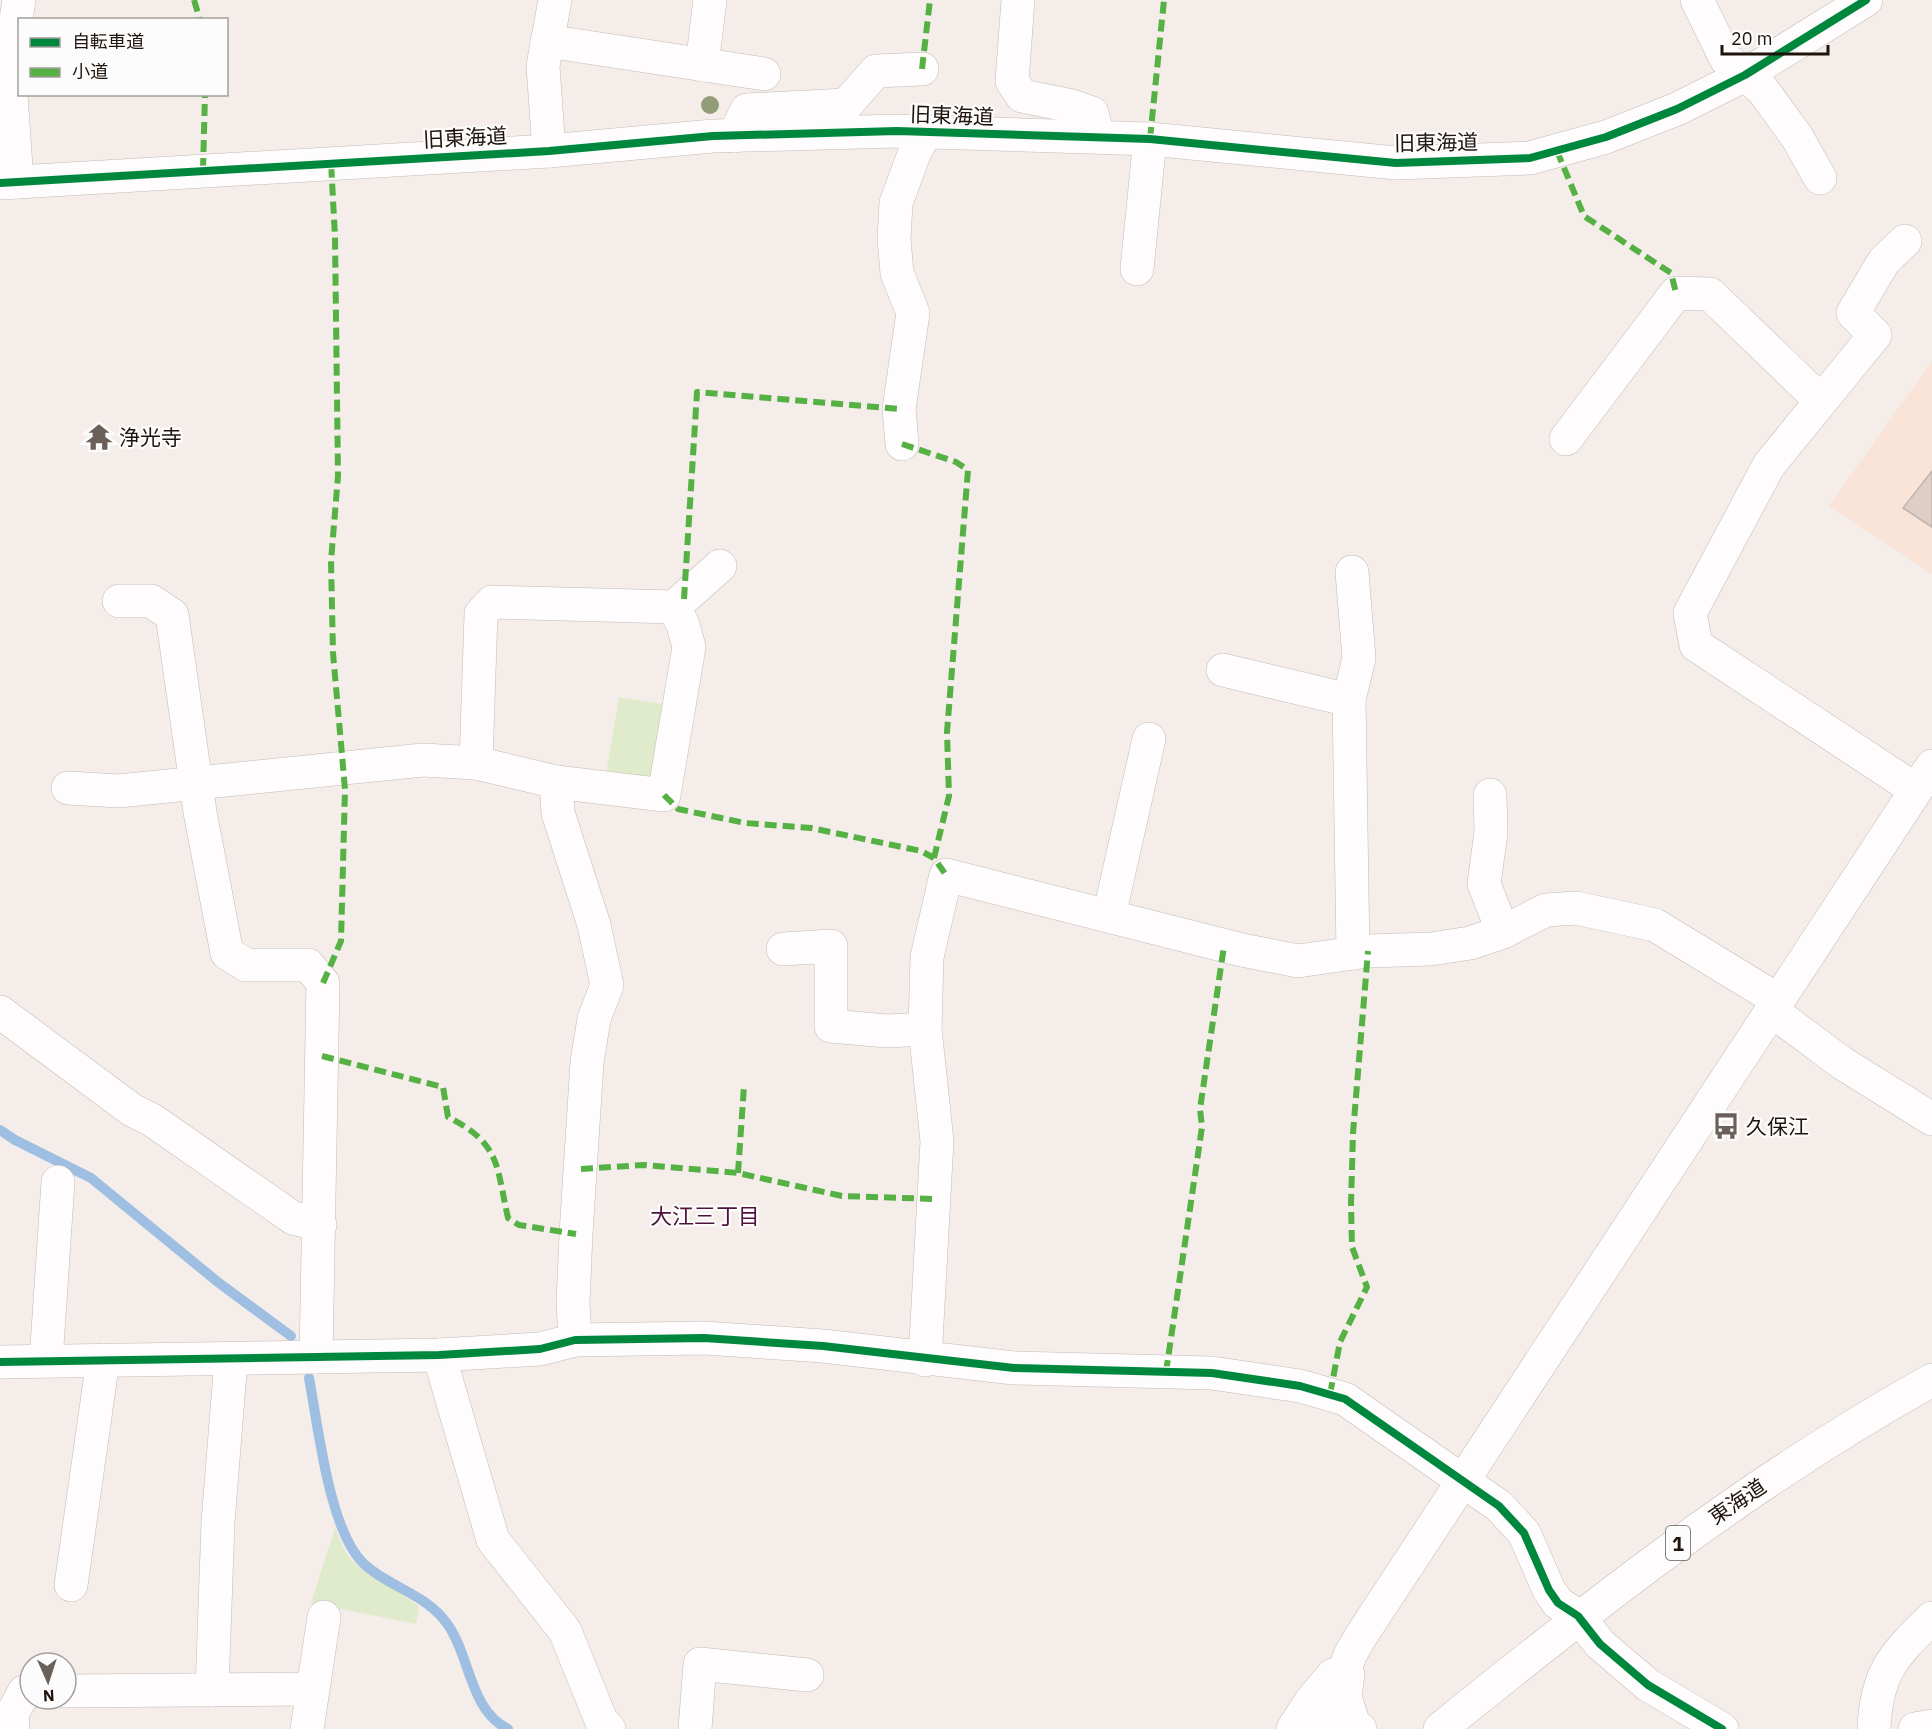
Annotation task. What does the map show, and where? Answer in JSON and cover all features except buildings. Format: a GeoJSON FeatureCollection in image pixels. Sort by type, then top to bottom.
{"type":"FeatureCollection","features":[{"type":"Feature","properties":{"kind":"main road"},"geometry":{"type":"LineString","coordinates":[[8,183],[19,0]]}},
{"type":"Feature","properties":{"kind":"main road"},"geometry":{"type":"LineString","coordinates":[[549,151],[543,93],[543,66],[555,0]]}},
{"type":"Feature","properties":{"kind":"main road"},"geometry":{"type":"LineString","coordinates":[[702,64],[710,0]]}},
{"type":"Feature","properties":{"kind":"main road"},"geometry":{"type":"LineString","coordinates":[[1018,0],[1011,81],[1022,96],[1072,106],[1092,113],[1098,137]]}},
{"type":"Feature","properties":{"kind":"main road"},"geometry":{"type":"LineString","coordinates":[[1697,0],[1726,59],[1762,89],[1797,137],[1820,178]]}},
{"type":"Feature","properties":{"kind":"main road","name":"旧東海道"},"geometry":{"type":"LineString","coordinates":[[8,183],[549,151],[734,136],[925,133],[1098,137],[1150,139],[1396,163],[1530,158],[1616,133],[1677,109],[1745,75],[1866,0]]}},
{"type":"Feature","properties":{"kind":"main road"},"geometry":{"type":"LineString","coordinates":[[547,41],[764,74]]}},
{"type":"Feature","properties":{"kind":"main road"},"geometry":{"type":"LineString","coordinates":[[734,136],[747,110],[846,105],[876,71],[922,69]]}},
{"type":"Feature","properties":{"kind":"main road"},"geometry":{"type":"LineString","coordinates":[[902,444],[899,409],[913,313],[897,273],[894,239],[896,202],[914,154],[925,133]]}},
{"type":"Feature","properties":{"kind":"main road"},"geometry":{"type":"LineString","coordinates":[[1137,269],[1150,139]]}},
{"type":"Feature","properties":{"kind":"main road"},"geometry":{"type":"LineString","coordinates":[[1293,1729],[1311,1701],[1350,1655],[1928,772],[1696,645],[1690,613],[1769,465],[1875,335],[1853,313],[1884,261],[1905,241]]}},
{"type":"Feature","properties":{"kind":"main road"},"geometry":{"type":"LineString","coordinates":[[1566,439],[1676,293],[1710,294],[1820,400]]}},
{"type":"Feature","properties":{"kind":"main road"},"geometry":{"type":"LineString","coordinates":[[476,763],[481,614],[492,602],[674,607],[720,566]]}},
{"type":"Feature","properties":{"kind":"main road"},"geometry":{"type":"LineString","coordinates":[[1352,573],[1359,658],[1349,700],[1353,953]]}},
{"type":"Feature","properties":{"kind":"main road"},"geometry":{"type":"LineString","coordinates":[[118,601],[152,601],[172,615],[196,784],[227,953],[246,965],[308,965],[323,983],[316,1357]]}},
{"type":"Feature","properties":{"kind":"main road"},"geometry":{"type":"LineString","coordinates":[[68,789],[119,790],[196,784],[423,760],[476,763],[556,782],[664,795],[689,647],[683,625],[674,607]]}},
{"type":"Feature","properties":{"kind":"main road"},"geometry":{"type":"LineString","coordinates":[[1223,670],[1349,700]]}},
{"type":"Feature","properties":{"kind":"main road"},"geometry":{"type":"LineString","coordinates":[[1109,916],[1149,740]]}},
{"type":"Feature","properties":{"kind":"main road"},"geometry":{"type":"LineString","coordinates":[[556,782],[558,813],[594,926],[607,985],[594,1019],[587,1062],[573,1303],[575,1340]]}},
{"type":"Feature","properties":{"kind":"main road"},"geometry":{"type":"LineString","coordinates":[[1490,795],[1491,832],[1484,884],[1503,932]]}},
{"type":"Feature","properties":{"kind":"main road"},"geometry":{"type":"LineString","coordinates":[[925,1360],[937,1142],[925,1029],[927,957],[946,875],[1298,962],[1353,953],[1431,949],[1470,943],[1503,932],[1546,910],[1576,908],[1655,925],[1774,1005],[1842,1064],[1932,1119]]}},
{"type":"Feature","properties":{"kind":"main road"},"geometry":{"type":"LineString","coordinates":[[783,948],[831,946],[831,1026],[887,1031],[925,1029]]}},
{"type":"Feature","properties":{"kind":"main road"},"geometry":{"type":"LineString","coordinates":[[0,1012],[132,1110],[152,1120],[293,1218],[320,1225]]}},
{"type":"Feature","properties":{"kind":"main road"},"geometry":{"type":"LineString","coordinates":[[46,1361],[58,1182]]}},
{"type":"Feature","properties":{"kind":"main road"},"geometry":{"type":"LineString","coordinates":[[0,1362],[439,1355],[540,1349],[575,1340],[704,1338],[823,1346],[925,1360],[1014,1368],[1212,1373],[1300,1386],[1345,1399],[1499,1506],[1524,1533],[1549,1590],[1558,1603],[1578,1616],[1600,1644],[1648,1685],[1722,1729]]}},
{"type":"Feature","properties":{"kind":"main road"},"geometry":{"type":"LineString","coordinates":[[439,1355],[493,1540],[565,1631],[601,1720],[609,1729]]}},
{"type":"Feature","properties":{"kind":"main road"},"geometry":{"type":"LineString","coordinates":[[71,1585],[103,1360]]}},
{"type":"Feature","properties":{"kind":"main road"},"geometry":{"type":"LineString","coordinates":[[212,1690],[218,1522],[231,1360]]}},
{"type":"Feature","properties":{"kind":"main road","name":"東海道"},"geometry":{"type":"LineString","coordinates":[[1440,1729],[1578,1616],[1728,1506],[1853,1424],[1932,1380]]}},
{"type":"Feature","properties":{"kind":"main road"},"geometry":{"type":"LineString","coordinates":[[307,1729],[324,1617]]}},
{"type":"Feature","properties":{"kind":"main road"},"geometry":{"type":"LineString","coordinates":[[1874,1729],[1878,1691],[1889,1664],[1932,1618]]}},
{"type":"Feature","properties":{"kind":"main road"},"geometry":{"type":"LineString","coordinates":[[1324,1729],[1350,1655]]}},
{"type":"Feature","properties":{"kind":"main road"},"geometry":{"type":"LineString","coordinates":[[1350,1655],[1345,1697],[1354,1725],[1360,1729]]}},
{"type":"Feature","properties":{"kind":"main road"},"geometry":{"type":"LineString","coordinates":[[695,1729],[700,1664],[807,1675]]}},
{"type":"Feature","properties":{"kind":"main road"},"geometry":{"type":"LineString","coordinates":[[78,1691],[312,1689]]}},
{"type":"Feature","properties":{"kind":"main road"},"geometry":{"type":"LineString","coordinates":[[13,1729],[12,1714],[18,1703]]}},
{"type":"Feature","properties":{"kind":"main road"},"geometry":{"type":"LineString","coordinates":[[1915,1729],[1932,1726]]}},
{"type":"Feature","properties":{"kind":"shaded area"},"geometry":{"type":"Polygon","coordinates":[[[1932,361],[1932,574],[1829,506],[1932,361]]]}},
{"type":"Feature","properties":{"kind":"green space"},"geometry":{"type":"Polygon","coordinates":[[[619,697],[671,705],[659,773],[642,780],[606,774],[619,697]]]}},
{"type":"Feature","properties":{"kind":"green space"},"geometry":{"type":"Polygon","coordinates":[[[335,1528],[345,1551],[357,1565],[419,1607],[416,1624],[311,1603],[335,1528]]]}},
{"type":"Feature","properties":{"kind":"waterway"},"geometry":{"type":"LineString","coordinates":[[0,1130],[15,1140],[91,1178],[219,1283],[291,1336]]}},
{"type":"Feature","properties":{"kind":"waterway"},"geometry":{"type":"LineString","coordinates":[[309,1378],[327,1476],[342,1528],[352,1548],[364,1564],[374,1572],[419,1598],[439,1614],[455,1638],[478,1696],[486,1710],[495,1721],[508,1729]]}},
{"type":"Feature","properties":{"kind":"marked path"},"geometry":{"type":"LineString","coordinates":[[194,0],[199,18]]}},
{"type":"Feature","properties":{"kind":"marked path"},"geometry":{"type":"LineString","coordinates":[[922,69],[930,0]]}},
{"type":"Feature","properties":{"kind":"marked path"},"geometry":{"type":"LineString","coordinates":[[1150,139],[1164,0]]}},
{"type":"Feature","properties":{"kind":"marked path"},"geometry":{"type":"LineString","coordinates":[[203,170],[205,96]]}},
{"type":"Feature","properties":{"kind":"marked path"},"geometry":{"type":"LineString","coordinates":[[1557,151],[1584,216],[1671,273],[1676,293]]}},
{"type":"Feature","properties":{"kind":"marked path"},"geometry":{"type":"LineString","coordinates":[[323,983],[341,941],[345,789],[333,653],[331,561],[338,476],[335,237],[331,162]]}},
{"type":"Feature","properties":{"kind":"marked path"},"geometry":{"type":"LineString","coordinates":[[684,599],[697,392],[899,409]]}},
{"type":"Feature","properties":{"kind":"marked path"},"geometry":{"type":"LineString","coordinates":[[902,444],[956,462],[968,470],[947,732],[949,796],[934,858]]}},
{"type":"Feature","properties":{"kind":"marked path"},"geometry":{"type":"LineString","coordinates":[[664,795],[678,809],[745,823],[811,828],[921,851],[934,858],[946,875]]}},
{"type":"Feature","properties":{"kind":"marked path"},"geometry":{"type":"LineString","coordinates":[[1166,1372],[1202,1127],[1200,1109],[1224,946]]}},
{"type":"Feature","properties":{"kind":"marked path"},"geometry":{"type":"LineString","coordinates":[[1330,1394],[1340,1342],[1367,1287],[1352,1247],[1351,1204],[1353,1133],[1368,951]]}},
{"type":"Feature","properties":{"kind":"marked path"},"geometry":{"type":"LineString","coordinates":[[322,1056],[443,1087],[448,1117],[478,1137],[493,1158],[498,1170],[508,1218],[519,1225],[576,1234]]}},
{"type":"Feature","properties":{"kind":"marked path"},"geometry":{"type":"LineString","coordinates":[[738,1173],[744,1086]]}},
{"type":"Feature","properties":{"kind":"marked path"},"geometry":{"type":"LineString","coordinates":[[581,1169],[644,1165],[738,1173],[842,1196],[935,1199]]}},
{"type":"Feature","properties":{"kind":"cycle path"},"geometry":{"type":"LineString","coordinates":[[0,183],[549,151],[713,136],[897,131],[1150,139],[1396,163],[1530,158],[1606,137],[1677,109],[1745,75],[1866,0]]}},
{"type":"Feature","properties":{"kind":"cycle path"},"geometry":{"type":"LineString","coordinates":[[0,1362],[439,1355],[540,1349],[575,1340],[704,1338],[823,1346],[1014,1368],[1212,1373],[1300,1386],[1345,1399],[1499,1506],[1524,1533],[1549,1590],[1558,1603],[1578,1616],[1600,1644],[1648,1685],[1722,1729]]}},
{"type":"Feature","properties":{"kind":"place","name":"浄光寺"},"geometry":{"type":"Point","coordinates":[99,437]}},
{"type":"Feature","properties":{"kind":"place","name":"久保江"},"geometry":{"type":"Point","coordinates":[1726,1126]}},
{"type":"Feature","properties":{"kind":"district","name":"大江三丁目"},"geometry":{"type":"Point","coordinates":[705,1215]}}]}
